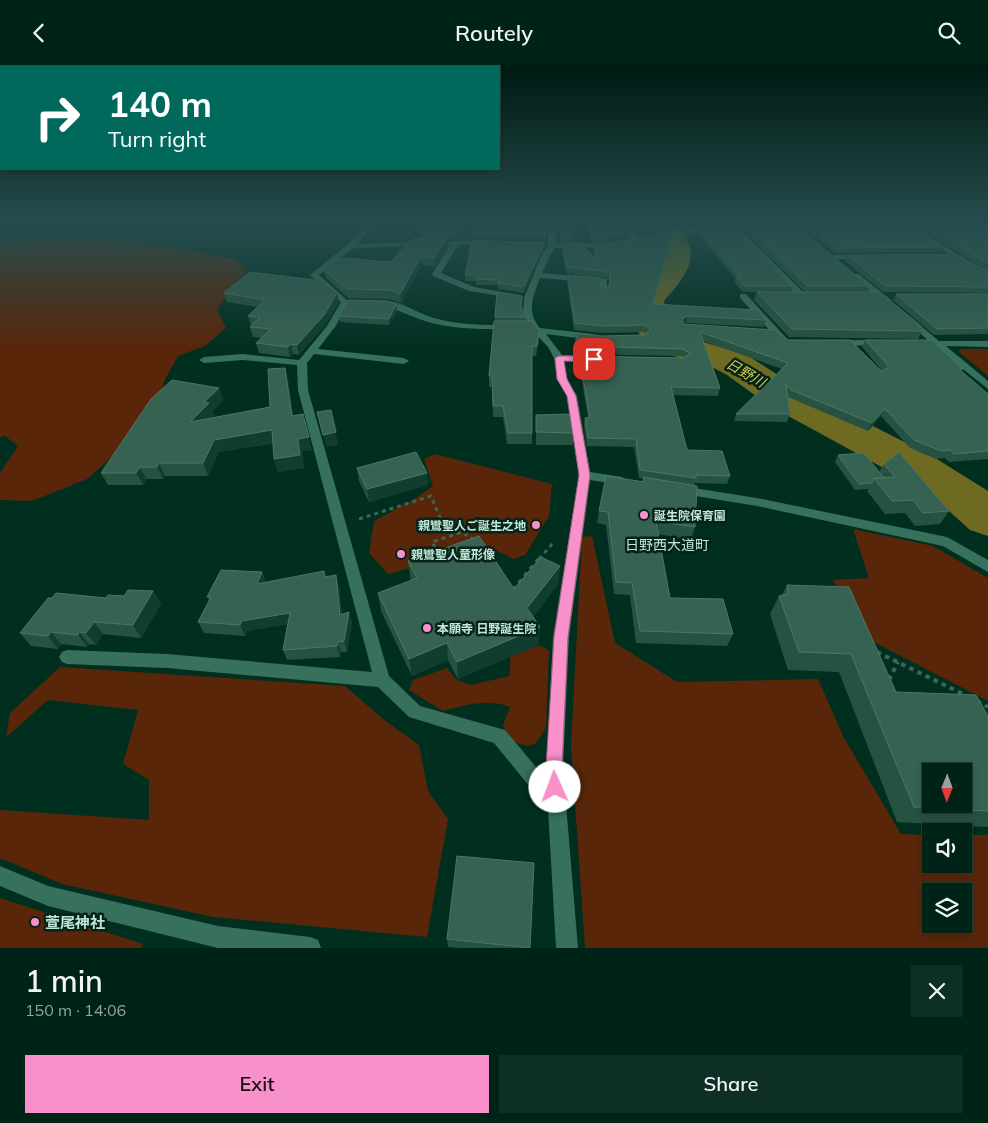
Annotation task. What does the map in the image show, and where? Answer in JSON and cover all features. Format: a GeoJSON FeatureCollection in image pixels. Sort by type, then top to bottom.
{"type":"FeatureCollection","features":[{"type":"Feature","properties":{"kind":"street"},"geometry":{"type":"LineString","coordinates":[[326,265],[314,275],[350,302],[302,363],[303,390],[382,680],[415,712],[499,736],[556,805]]}},
{"type":"Feature","properties":{"kind":"street"},"geometry":{"type":"LineString","coordinates":[[441,265],[436,274],[472,289],[528,298]]}},
{"type":"Feature","properties":{"kind":"street"},"geometry":{"type":"LineString","coordinates":[[541,265],[528,298],[527,314],[533,329],[559,358],[562,379],[572,396],[585,475],[561,637],[554,768],[567,948]]}},
{"type":"Feature","properties":{"kind":"street"},"geometry":{"type":"LineString","coordinates":[[772,265],[802,296]]}},
{"type":"Feature","properties":{"kind":"street"},"geometry":{"type":"LineString","coordinates":[[842,265],[988,385]]}},
{"type":"Feature","properties":{"kind":"street"},"geometry":{"type":"LineString","coordinates":[[968,265],[988,277]]}},
{"type":"Feature","properties":{"kind":"street"},"geometry":{"type":"LineString","coordinates":[[537,275],[604,281],[603,292]]}},
{"type":"Feature","properties":{"kind":"street"},"geometry":{"type":"LineString","coordinates":[[753,296],[744,296],[785,342],[794,342]]}},
{"type":"Feature","properties":{"kind":"street"},"geometry":{"type":"LineString","coordinates":[[792,296],[812,296]]}},
{"type":"Feature","properties":{"kind":"street"},"geometry":{"type":"LineString","coordinates":[[870,296],[899,296]]}},
{"type":"Feature","properties":{"kind":"street"},"geometry":{"type":"LineString","coordinates":[[533,329],[601,338]]}},
{"type":"Feature","properties":{"kind":"street"},"geometry":{"type":"LineString","coordinates":[[766,332],[776,332]]}},
{"type":"Feature","properties":{"kind":"street"},"geometry":{"type":"LineString","coordinates":[[823,343],[890,343]]}},
{"type":"Feature","properties":{"kind":"street"},"geometry":{"type":"LineString","coordinates":[[851,343],[862,355]]}},
{"type":"Feature","properties":{"kind":"street"},"geometry":{"type":"LineString","coordinates":[[908,343],[988,344]]}},
{"type":"Feature","properties":{"kind":"street"},"geometry":{"type":"LineString","coordinates":[[312,351],[404,361]]}},
{"type":"Feature","properties":{"kind":"street"},"geometry":{"type":"LineString","coordinates":[[204,360],[243,357],[302,363]]}},
{"type":"Feature","properties":{"kind":"street"},"geometry":{"type":"LineString","coordinates":[[559,358],[606,359]]}},
{"type":"Feature","properties":{"kind":"street"},"geometry":{"type":"LineString","coordinates":[[585,475],[633,483]]}},
{"type":"Feature","properties":{"kind":"street"},"geometry":{"type":"LineString","coordinates":[[671,489],[757,502],[947,542],[988,567]]}},
{"type":"Feature","properties":{"kind":"street"},"geometry":{"type":"LineString","coordinates":[[67,657],[167,661],[382,680]]}},
{"type":"Feature","properties":{"kind":"street"},"geometry":{"type":"LineString","coordinates":[[0,876],[48,895],[218,937],[310,948]]}},
{"type":"Feature","properties":{"kind":"lane"},"geometry":{"type":"LineString","coordinates":[[372,303],[390,303],[423,317],[466,327],[515,327]]}},
{"type":"Feature","properties":{"kind":"path"},"geometry":{"type":"LineString","coordinates":[[359,519],[431,496],[448,537]]}},
{"type":"Feature","properties":{"kind":"path"},"geometry":{"type":"LineString","coordinates":[[440,556],[432,542],[462,532],[481,545]]}},
{"type":"Feature","properties":{"kind":"path"},"geometry":{"type":"LineString","coordinates":[[511,593],[513,588],[558,538]]}},
{"type":"Feature","properties":{"kind":"path"},"geometry":{"type":"LineString","coordinates":[[508,581],[513,588]]}},
{"type":"Feature","properties":{"kind":"path"},"geometry":{"type":"LineString","coordinates":[[868,647],[988,707]]}},
{"type":"Feature","properties":{"kind":"path"},"geometry":{"type":"LineString","coordinates":[[887,684],[898,662]]}},
{"type":"Feature","properties":{"kind":"shaded area"},"geometry":{"type":"Polygon","coordinates":[[[0,265],[242,265],[247,269],[217,309],[226,328],[205,346],[178,356],[164,381],[156,412],[151,422],[87,479],[32,501],[0,500],[0,473],[18,446],[5,436],[0,437],[0,265]]]}},
{"type":"Feature","properties":{"kind":"shaded area"},"geometry":{"type":"Polygon","coordinates":[[[960,349],[988,349],[988,376],[959,352],[960,349]]]}},
{"type":"Feature","properties":{"kind":"shaded area"},"geometry":{"type":"Polygon","coordinates":[[[435,454],[552,484],[549,516],[525,555],[513,559],[488,546],[388,574],[369,553],[374,521],[416,498],[433,486],[424,459],[435,454]]]}},
{"type":"Feature","properties":{"kind":"shaded area"},"geometry":{"type":"Polygon","coordinates":[[[853,529],[933,546],[988,578],[988,701],[872,641],[843,602],[833,580],[869,578],[853,529]]]}},
{"type":"Feature","properties":{"kind":"shaded area"},"geometry":{"type":"Polygon","coordinates":[[[592,536],[615,643],[677,682],[818,679],[844,738],[901,834],[922,835],[922,873],[972,873],[972,835],[988,835],[988,948],[585,948],[571,745],[582,537],[592,536]]]}},
{"type":"Feature","properties":{"kind":"shaded area"},"geometry":{"type":"Polygon","coordinates":[[[540,645],[549,651],[546,728],[536,743],[528,746],[509,741],[503,725],[510,707],[502,704],[485,703],[443,711],[409,690],[413,680],[447,668],[457,680],[470,685],[510,676],[510,657],[540,645]]]}},
{"type":"Feature","properties":{"kind":"shaded area"},"geometry":{"type":"Polygon","coordinates":[[[60,667],[345,686],[383,719],[419,745],[428,791],[448,819],[427,937],[213,917],[62,884],[0,858],[0,810],[149,820],[149,780],[123,764],[138,710],[48,700],[6,737],[10,713],[60,667]]]}},
{"type":"Feature","properties":{"kind":"shaded area","name":"萱尾神社"},"geometry":{"type":"Polygon","coordinates":[[[0,898],[143,944],[141,948],[0,948],[0,898]]]}},
{"type":"Feature","properties":{"kind":"building"},"geometry":{"type":"Polygon","coordinates":[[[328,265],[416,265],[400,294],[389,290],[346,289],[324,270],[328,265]]]}},
{"type":"Feature","properties":{"kind":"building"},"geometry":{"type":"Polygon","coordinates":[[[467,265],[534,265],[524,287],[498,283],[499,280],[476,279],[477,276],[465,275],[467,265]]]}},
{"type":"Feature","properties":{"kind":"building"},"geometry":{"type":"Polygon","coordinates":[[[566,265],[664,265],[653,304],[757,310],[766,320],[688,316],[683,318],[683,324],[775,330],[788,340],[850,340],[881,371],[888,368],[888,365],[865,340],[932,340],[963,369],[959,369],[988,394],[988,451],[954,454],[950,450],[941,451],[914,440],[885,409],[872,423],[791,390],[786,384],[790,414],[736,414],[788,363],[700,332],[720,388],[671,387],[687,450],[722,451],[730,476],[696,475],[696,478],[640,470],[636,439],[588,438],[585,418],[590,417],[579,356],[683,358],[690,353],[683,349],[578,346],[576,333],[602,336],[644,335],[651,329],[644,325],[602,326],[575,323],[568,275],[599,278],[599,287],[601,289],[609,286],[610,272],[566,267],[566,265]]]}},
{"type":"Feature","properties":{"kind":"building"},"geometry":{"type":"Polygon","coordinates":[[[731,265],[772,265],[792,286],[745,286],[736,276],[740,276],[731,265]]]}},
{"type":"Feature","properties":{"kind":"building"},"geometry":{"type":"Polygon","coordinates":[[[786,265],[844,265],[869,286],[807,286],[786,265]]]}},
{"type":"Feature","properties":{"kind":"building"},"geometry":{"type":"Polygon","coordinates":[[[860,265],[976,265],[988,272],[988,287],[885,286],[860,265]]]}},
{"type":"Feature","properties":{"kind":"building"},"geometry":{"type":"Polygon","coordinates":[[[250,272],[315,280],[318,277],[337,293],[324,315],[297,345],[291,344],[288,347],[256,343],[271,329],[250,327],[260,317],[248,316],[265,300],[224,293],[250,272]]]}},
{"type":"Feature","properties":{"kind":"building"},"geometry":{"type":"Polygon","coordinates":[[[497,292],[522,296],[521,308],[526,317],[495,317],[497,292]]]}},
{"type":"Feature","properties":{"kind":"building"},"geometry":{"type":"Polygon","coordinates":[[[757,292],[880,292],[922,327],[918,327],[922,331],[792,329],[757,292]]]}},
{"type":"Feature","properties":{"kind":"building"},"geometry":{"type":"Polygon","coordinates":[[[896,294],[988,294],[988,328],[937,329],[896,294]]]}},
{"type":"Feature","properties":{"kind":"building"},"geometry":{"type":"Polygon","coordinates":[[[348,300],[388,301],[396,305],[389,319],[339,316],[348,300]]]}},
{"type":"Feature","properties":{"kind":"building"},"geometry":{"type":"Polygon","coordinates":[[[494,321],[531,321],[539,330],[537,346],[532,346],[532,433],[508,433],[503,406],[493,406],[492,376],[489,376],[494,321]]]}},
{"type":"Feature","properties":{"kind":"building"},"geometry":{"type":"Polygon","coordinates":[[[285,368],[292,416],[303,414],[309,437],[298,439],[300,455],[274,459],[272,430],[214,440],[203,463],[159,463],[157,467],[140,467],[136,473],[101,473],[151,399],[172,380],[219,388],[204,402],[209,403],[190,422],[270,407],[268,369],[285,368]]]}},
{"type":"Feature","properties":{"kind":"building"},"geometry":{"type":"Polygon","coordinates":[[[331,410],[336,432],[323,435],[317,412],[331,410]]]}},
{"type":"Feature","properties":{"kind":"building"},"geometry":{"type":"Polygon","coordinates":[[[571,414],[574,433],[536,432],[536,415],[571,414]]]}},
{"type":"Feature","properties":{"kind":"building"},"geometry":{"type":"Polygon","coordinates":[[[416,452],[427,473],[367,489],[357,468],[416,452]]]}},
{"type":"Feature","properties":{"kind":"building"},"geometry":{"type":"Polygon","coordinates":[[[899,452],[949,511],[923,513],[913,500],[892,501],[874,478],[895,477],[884,464],[899,452]]]}},
{"type":"Feature","properties":{"kind":"building"},"geometry":{"type":"Polygon","coordinates":[[[864,453],[884,478],[874,478],[872,483],[859,484],[838,455],[864,453]]]}},
{"type":"Feature","properties":{"kind":"building"},"geometry":{"type":"Polygon","coordinates":[[[606,476],[644,482],[643,477],[697,486],[695,527],[656,521],[670,598],[723,599],[733,634],[640,631],[632,583],[616,582],[608,512],[599,511],[606,476]]]}},
{"type":"Feature","properties":{"kind":"building"},"geometry":{"type":"Polygon","coordinates":[[[479,536],[514,589],[541,557],[560,566],[527,608],[540,627],[457,662],[447,643],[409,659],[378,593],[417,578],[408,561],[479,536]]]}},
{"type":"Feature","properties":{"kind":"building"},"geometry":{"type":"Polygon","coordinates":[[[221,570],[262,572],[257,584],[324,571],[325,577],[336,575],[340,615],[349,612],[344,641],[338,642],[337,646],[283,650],[290,613],[242,621],[240,625],[198,622],[211,597],[207,597],[221,570]]]}},
{"type":"Feature","properties":{"kind":"building"},"geometry":{"type":"Polygon","coordinates":[[[787,585],[849,587],[896,692],[976,695],[988,716],[988,811],[972,810],[972,763],[922,763],[922,807],[914,807],[851,654],[799,652],[779,596],[788,594],[787,585]]]}},
{"type":"Feature","properties":{"kind":"building"},"geometry":{"type":"Polygon","coordinates":[[[128,590],[153,591],[133,625],[94,622],[86,633],[79,632],[78,635],[51,632],[48,636],[20,633],[48,598],[52,598],[56,593],[106,598],[108,595],[124,596],[128,590]]]}},
{"type":"Feature","properties":{"kind":"building"},"geometry":{"type":"Polygon","coordinates":[[[457,856],[534,863],[530,948],[447,939],[457,856]]]}},
{"type":"Feature","properties":{"kind":"waterway","name":"日野川"},"geometry":{"type":"LineString","coordinates":[[674,265],[669,274],[648,299],[650,324],[661,337],[680,347],[734,363],[784,397],[916,466],[965,499],[988,518]]}},
{"type":"Feature","properties":{"kind":"place","name":"誕生院保育園"},"geometry":{"type":"Point","coordinates":[644,515]}},
{"type":"Feature","properties":{"kind":"place","name":"親鸞聖人ご誕生之地"},"geometry":{"type":"Point","coordinates":[536,525]}},
{"type":"Feature","properties":{"kind":"place","name":"親鸞聖人童形像"},"geometry":{"type":"Point","coordinates":[401,554]}},
{"type":"Feature","properties":{"kind":"place","name":"本願寺 日野誕生院"},"geometry":{"type":"Point","coordinates":[427,628]}},
{"type":"Feature","properties":{"kind":"place","name":"萱尾神社"},"geometry":{"type":"Point","coordinates":[35,922]}},
{"type":"Feature","properties":{"kind":"district","name":"日野西大道町"},"geometry":{"type":"Point","coordinates":[667,545]}},
{"type":"Feature","properties":{"kind":"route"},"geometry":{"type":"LineString","coordinates":[[555,787],[554,768],[561,637],[585,475],[572,396],[562,379],[559,358],[594,359]]}}]}
